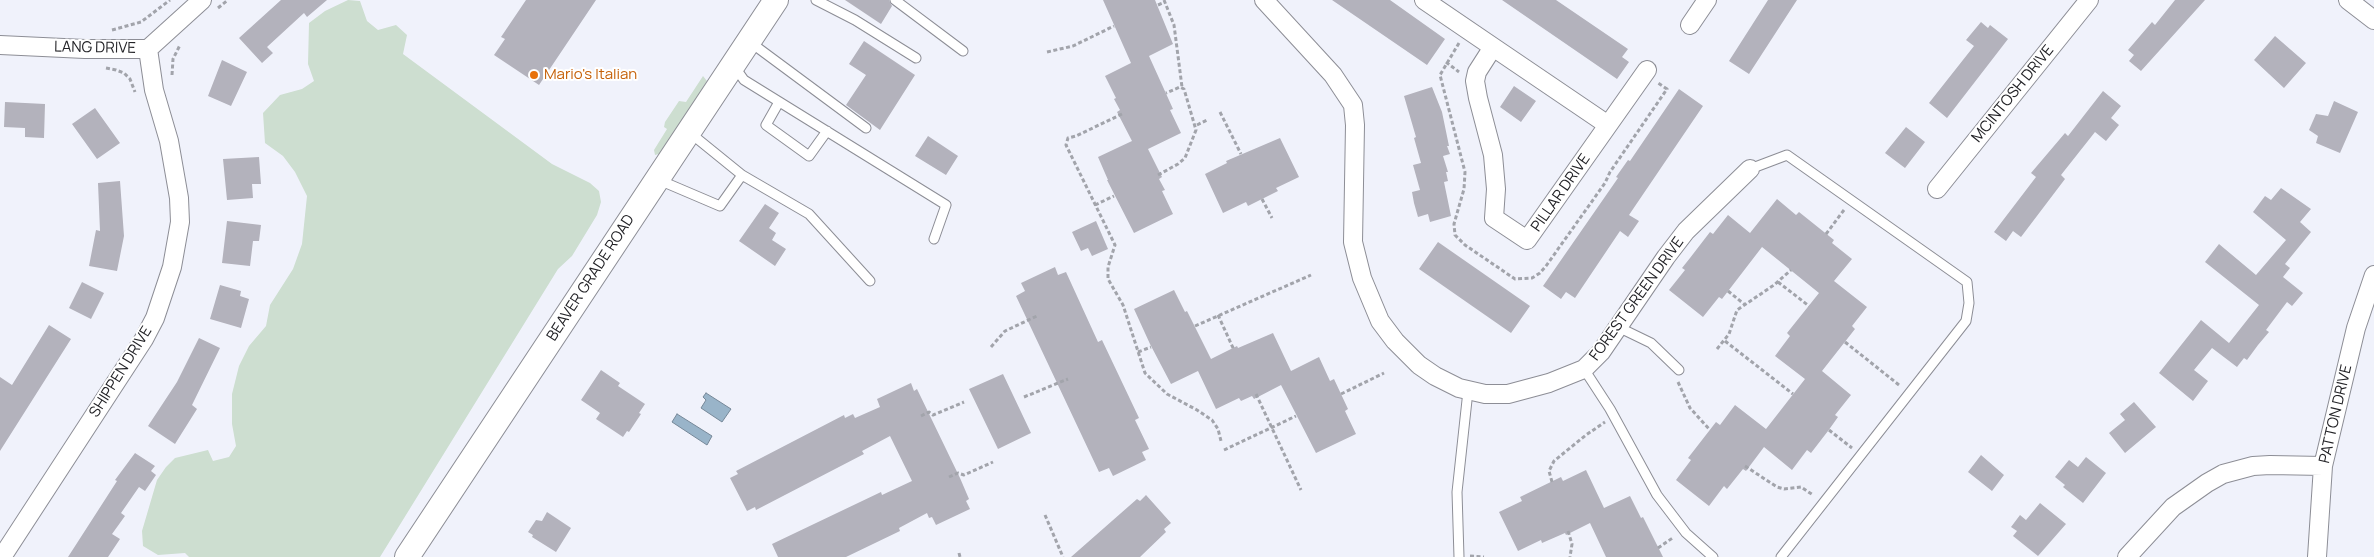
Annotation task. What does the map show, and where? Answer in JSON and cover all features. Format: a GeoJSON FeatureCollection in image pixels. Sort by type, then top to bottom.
{"type":"FeatureCollection","features":[{"type":"Feature","properties":{"kind":"main road","name":"BEAVER GRADE ROAD"},"geometry":{"type":"LineString","coordinates":[[408,557],[776,0]]}},
{"type":"Feature","properties":{"kind":"street","name":"LANG DRIVE"},"geometry":{"type":"LineString","coordinates":[[0,45],[85,49],[148,49],[202,0]]}},
{"type":"Feature","properties":{"kind":"street","name":"FOREST GREEN DRIVE"},"geometry":{"type":"LineString","coordinates":[[1264,0],[1333,75],[1353,105],[1355,125],[1353,242],[1362,278],[1380,321],[1395,342],[1419,364],[1447,383],[1468,391],[1497,395],[1520,392],[1584,369],[1601,352],[1666,256],[1686,232],[1750,169]]}},
{"type":"Feature","properties":{"kind":"street"},"geometry":{"type":"LineString","coordinates":[[1424,0],[1608,125]]}},
{"type":"Feature","properties":{"kind":"street"},"geometry":{"type":"LineString","coordinates":[[1690,24],[1707,0]]}},
{"type":"Feature","properties":{"kind":"street","name":"MCINTOSH DRIVE"},"geometry":{"type":"LineString","coordinates":[[1938,189],[2089,0]]}},
{"type":"Feature","properties":{"kind":"street"},"geometry":{"type":"LineString","coordinates":[[2348,0],[2374,20]]}},
{"type":"Feature","properties":{"kind":"street","name":"PILLAR DRIVE"},"geometry":{"type":"LineString","coordinates":[[1493,47],[1477,72],[1475,81],[1493,155],[1496,197],[1494,218],[1527,240],[1646,72]]}},
{"type":"Feature","properties":{"kind":"street","name":"SHIPPEN DRIVE"},"geometry":{"type":"LineString","coordinates":[[2,557],[144,339],[155,318],[172,267],[180,222],[179,198],[168,142],[154,90],[148,49]]}},
{"type":"Feature","properties":{"kind":"street","name":"PATTON DRIVE"},"geometry":{"type":"LineString","coordinates":[[2317,557],[2323,466],[2356,328],[2374,275]]}},
{"type":"Feature","properties":{"kind":"street"},"geometry":{"type":"LineString","coordinates":[[2127,557],[2173,507],[2194,491],[2223,474],[2253,466],[2323,466]]}},
{"type":"Feature","properties":{"kind":"lane"},"geometry":{"type":"LineString","coordinates":[[816,0],[855,20],[916,58]]}},
{"type":"Feature","properties":{"kind":"lane"},"geometry":{"type":"LineString","coordinates":[[895,0],[963,51]]}},
{"type":"Feature","properties":{"kind":"lane"},"geometry":{"type":"LineString","coordinates":[[748,41],[866,128]]}},
{"type":"Feature","properties":{"kind":"lane"},"geometry":{"type":"LineString","coordinates":[[733,64],[744,80],[946,205],[934,239]]}},
{"type":"Feature","properties":{"kind":"lane"},"geometry":{"type":"LineString","coordinates":[[779,102],[766,125],[809,156],[826,131]]}},
{"type":"Feature","properties":{"kind":"lane"},"geometry":{"type":"LineString","coordinates":[[688,131],[742,175],[809,214],[870,282]]}},
{"type":"Feature","properties":{"kind":"lane"},"geometry":{"type":"LineString","coordinates":[[1750,169],[1787,155],[1967,282],[1969,303],[1966,322],[1781,557]]}},
{"type":"Feature","properties":{"kind":"lane"},"geometry":{"type":"LineString","coordinates":[[656,179],[720,206],[742,175]]}},
{"type":"Feature","properties":{"kind":"lane"},"geometry":{"type":"LineString","coordinates":[[1618,327],[1651,343],[1679,370]]}},
{"type":"Feature","properties":{"kind":"lane"},"geometry":{"type":"LineString","coordinates":[[1584,369],[1614,416],[1652,487],[1683,529],[1712,557]]}},
{"type":"Feature","properties":{"kind":"lane"},"geometry":{"type":"LineString","coordinates":[[1459,557],[1458,477],[1468,391]]}},
{"type":"Feature","properties":{"kind":"path"},"geometry":{"type":"LineString","coordinates":[[105,30],[141,22],[170,0]]}},
{"type":"Feature","properties":{"kind":"path"},"geometry":{"type":"LineString","coordinates":[[1158,5],[1165,1],[1174,25],[1182,87],[1185,90],[1196,125],[1195,135],[1185,158],[1158,175]]}},
{"type":"Feature","properties":{"kind":"path"},"geometry":{"type":"LineString","coordinates":[[1047,52],[1073,46],[1114,26]]}},
{"type":"Feature","properties":{"kind":"path"},"geometry":{"type":"LineString","coordinates":[[1468,30],[1440,71],[1440,79],[1465,172],[1464,189],[1454,224],[1455,235],[1457,239],[1510,276],[1522,279],[1536,276],[1546,266],[1593,197],[1605,183],[1610,172],[1667,89],[1646,72]]}},
{"type":"Feature","properties":{"kind":"path"},"geometry":{"type":"LineString","coordinates":[[1446,62],[1461,74]]}},
{"type":"Feature","properties":{"kind":"path"},"geometry":{"type":"LineString","coordinates":[[103,68],[116,70],[127,76],[138,99]]}},
{"type":"Feature","properties":{"kind":"path"},"geometry":{"type":"LineString","coordinates":[[1166,93],[1182,87]]}},
{"type":"Feature","properties":{"kind":"path"},"geometry":{"type":"LineString","coordinates":[[1220,112],[1241,154]]}},
{"type":"Feature","properties":{"kind":"path"},"geometry":{"type":"LineString","coordinates":[[1122,114],[1068,138],[1066,145],[1115,245],[1108,267],[1108,279],[1123,305],[1148,378],[1167,394],[1198,410],[1212,420],[1218,429],[1220,441]]}},
{"type":"Feature","properties":{"kind":"path"},"geometry":{"type":"LineString","coordinates":[[1196,125],[1207,120]]}},
{"type":"Feature","properties":{"kind":"path"},"geometry":{"type":"LineString","coordinates":[[1095,205],[1114,196]]}},
{"type":"Feature","properties":{"kind":"path"},"geometry":{"type":"LineString","coordinates":[[1262,198],[1272,218]]}},
{"type":"Feature","properties":{"kind":"path"},"geometry":{"type":"LineString","coordinates":[[1826,234],[1851,201]]}},
{"type":"Feature","properties":{"kind":"path"},"geometry":{"type":"LineString","coordinates":[[1717,349],[1725,341],[1731,330],[1735,312],[1778,282],[1790,270]]}},
{"type":"Feature","properties":{"kind":"path"},"geometry":{"type":"LineString","coordinates":[[1195,326],[1311,275]]}},
{"type":"Feature","properties":{"kind":"path"},"geometry":{"type":"LineString","coordinates":[[1778,282],[1809,306]]}},
{"type":"Feature","properties":{"kind":"path"},"geometry":{"type":"LineString","coordinates":[[1728,291],[1744,304]]}},
{"type":"Feature","properties":{"kind":"path"},"geometry":{"type":"LineString","coordinates":[[1218,315],[1234,350]]}},
{"type":"Feature","properties":{"kind":"path"},"geometry":{"type":"LineString","coordinates":[[991,347],[1005,331],[1037,316]]}},
{"type":"Feature","properties":{"kind":"path"},"geometry":{"type":"LineString","coordinates":[[1725,341],[1793,394]]}},
{"type":"Feature","properties":{"kind":"path"},"geometry":{"type":"LineString","coordinates":[[1845,342],[1910,393]]}},
{"type":"Feature","properties":{"kind":"path"},"geometry":{"type":"LineString","coordinates":[[1138,352],[1151,347]]}},
{"type":"Feature","properties":{"kind":"path"},"geometry":{"type":"LineString","coordinates":[[1341,394],[1384,373]]}},
{"type":"Feature","properties":{"kind":"path"},"geometry":{"type":"LineString","coordinates":[[1024,397],[1068,379]]}},
{"type":"Feature","properties":{"kind":"path"},"geometry":{"type":"LineString","coordinates":[[1677,380],[1690,408],[1710,430]]}},
{"type":"Feature","properties":{"kind":"path"},"geometry":{"type":"LineString","coordinates":[[1256,394],[1301,490]]}},
{"type":"Feature","properties":{"kind":"path"},"geometry":{"type":"LineString","coordinates":[[920,416],[929,412],[933,415],[964,402]]}},
{"type":"Feature","properties":{"kind":"path"},"geometry":{"type":"LineString","coordinates":[[1224,450],[1296,416]]}},
{"type":"Feature","properties":{"kind":"path"},"geometry":{"type":"LineString","coordinates":[[1552,482],[1549,471],[1554,461],[1586,434],[1614,416]]}},
{"type":"Feature","properties":{"kind":"path"},"geometry":{"type":"LineString","coordinates":[[1829,430],[1861,456]]}},
{"type":"Feature","properties":{"kind":"path"},"geometry":{"type":"LineString","coordinates":[[949,477],[958,473],[964,475],[993,462]]}},
{"type":"Feature","properties":{"kind":"path"},"geometry":{"type":"LineString","coordinates":[[1745,466],[1781,489],[1795,486],[1804,488],[1823,503]]}},
{"type":"Feature","properties":{"kind":"path"},"geometry":{"type":"LineString","coordinates":[[1045,515],[1062,557]]}},
{"type":"Feature","properties":{"kind":"path"},"geometry":{"type":"LineString","coordinates":[[1658,548],[1683,529]]}},
{"type":"Feature","properties":{"kind":"path"},"geometry":{"type":"LineString","coordinates":[[1568,531],[1572,541],[1570,557]]}},
{"type":"Feature","properties":{"kind":"green space"},"geometry":{"type":"Polygon","coordinates":[[[348,0],[360,1],[367,21],[378,30],[396,25],[407,35],[403,54],[552,164],[590,183],[599,191],[601,202],[597,215],[572,256],[558,269],[380,557],[189,557],[185,553],[158,555],[143,546],[142,531],[157,480],[175,458],[208,450],[213,461],[229,457],[236,446],[232,424],[232,394],[239,366],[249,346],[266,326],[270,305],[293,269],[302,244],[307,196],[295,172],[283,156],[265,143],[263,113],[280,95],[302,89],[314,81],[308,64],[309,23],[325,11],[348,0]]]}},
{"type":"Feature","properties":{"kind":"green space"},"geometry":{"type":"Polygon","coordinates":[[[703,76],[707,81],[671,138],[659,154],[655,155],[654,150],[667,129],[664,127],[665,122],[679,101],[686,102],[703,76]]]}},
{"type":"Feature","properties":{"kind":"water"},"geometry":{"type":"Polygon","coordinates":[[[706,393],[731,409],[722,422],[701,408],[706,400],[703,397],[706,393]]]}},
{"type":"Feature","properties":{"kind":"water"},"geometry":{"type":"Polygon","coordinates":[[[677,414],[712,436],[707,445],[672,422],[677,414]]]}},
{"type":"Feature","properties":{"kind":"building"},"geometry":{"type":"Polygon","coordinates":[[[281,0],[327,0],[307,17],[304,13],[267,47],[273,53],[262,63],[239,38],[281,0]]]}},
{"type":"Feature","properties":{"kind":"building"},"geometry":{"type":"Polygon","coordinates":[[[526,0],[596,0],[539,85],[494,55],[505,39],[501,37],[526,0]]]}},
{"type":"Feature","properties":{"kind":"building"},"geometry":{"type":"Polygon","coordinates":[[[845,0],[889,0],[892,6],[881,24],[845,0]]]}},
{"type":"Feature","properties":{"kind":"building"},"geometry":{"type":"Polygon","coordinates":[[[1103,0],[1155,0],[1173,44],[1149,56],[1173,109],[1170,110],[1181,133],[1148,149],[1162,177],[1159,179],[1165,190],[1162,191],[1173,214],[1134,233],[1107,180],[1098,157],[1132,141],[1117,112],[1120,110],[1114,99],[1116,98],[1105,76],[1131,63],[1103,0]]]}},
{"type":"Feature","properties":{"kind":"building"},"geometry":{"type":"Polygon","coordinates":[[[1332,0],[1390,0],[1445,39],[1427,65],[1332,0]]]}},
{"type":"Feature","properties":{"kind":"building"},"geometry":{"type":"Polygon","coordinates":[[[1502,0],[1556,0],[1628,49],[1622,57],[1629,62],[1617,79],[1502,0]]]}},
{"type":"Feature","properties":{"kind":"building"},"geometry":{"type":"Polygon","coordinates":[[[1768,0],[1797,0],[1749,74],[1729,61],[1768,0]]]}},
{"type":"Feature","properties":{"kind":"building"},"geometry":{"type":"Polygon","coordinates":[[[2175,0],[2205,0],[2141,71],[2129,61],[2134,55],[2128,50],[2152,22],[2155,25],[2175,0]]]}},
{"type":"Feature","properties":{"kind":"building"},"geometry":{"type":"Polygon","coordinates":[[[1981,22],[1988,28],[1990,25],[2008,39],[1947,118],[1929,103],[1974,46],[1966,40],[1981,22]]]}},
{"type":"Feature","properties":{"kind":"building"},"geometry":{"type":"Polygon","coordinates":[[[2275,36],[2306,63],[2284,88],[2254,60],[2275,36]]]}},
{"type":"Feature","properties":{"kind":"building"},"geometry":{"type":"Polygon","coordinates":[[[864,41],[915,75],[880,130],[846,105],[866,75],[849,64],[864,41]]]}},
{"type":"Feature","properties":{"kind":"building"},"geometry":{"type":"Polygon","coordinates":[[[222,60],[247,72],[231,106],[208,96],[222,60]]]}},
{"type":"Feature","properties":{"kind":"building"},"geometry":{"type":"Polygon","coordinates":[[[1514,86],[1536,101],[1521,122],[1500,107],[1514,86]]]}},
{"type":"Feature","properties":{"kind":"building"},"geometry":{"type":"Polygon","coordinates":[[[1432,87],[1442,112],[1449,146],[1447,146],[1450,154],[1443,156],[1448,172],[1446,172],[1448,181],[1444,182],[1451,216],[1430,222],[1428,214],[1418,217],[1414,203],[1412,192],[1420,190],[1413,165],[1421,163],[1414,138],[1416,137],[1404,96],[1432,87]]]}},
{"type":"Feature","properties":{"kind":"building"},"geometry":{"type":"Polygon","coordinates":[[[1679,89],[1703,106],[1629,215],[1639,221],[1628,237],[1620,231],[1575,298],[1566,292],[1561,299],[1543,286],[1618,178],[1616,177],[1628,160],[1630,161],[1679,89]]]}},
{"type":"Feature","properties":{"kind":"building"},"geometry":{"type":"Polygon","coordinates":[[[2103,91],[2121,106],[2111,118],[2119,125],[2106,141],[2095,132],[2061,175],[2065,179],[2021,237],[2013,231],[2006,241],[1994,232],[2036,177],[2031,173],[2065,133],[2068,136],[2103,91]]]}},
{"type":"Feature","properties":{"kind":"building"},"geometry":{"type":"Polygon","coordinates":[[[2334,101],[2358,112],[2340,153],[2316,143],[2318,136],[2309,130],[2316,114],[2328,116],[2334,101]]]}},
{"type":"Feature","properties":{"kind":"building"},"geometry":{"type":"Polygon","coordinates":[[[5,102],[45,104],[44,138],[25,137],[25,128],[4,127],[5,102]]]}},
{"type":"Feature","properties":{"kind":"building"},"geometry":{"type":"Polygon","coordinates":[[[95,108],[120,143],[97,159],[72,124],[95,108]]]}},
{"type":"Feature","properties":{"kind":"building"},"geometry":{"type":"Polygon","coordinates":[[[1906,127],[1925,142],[1905,168],[1885,153],[1906,127]]]}},
{"type":"Feature","properties":{"kind":"building"},"geometry":{"type":"Polygon","coordinates":[[[928,136],[958,156],[946,175],[915,156],[928,136]]]}},
{"type":"Feature","properties":{"kind":"building"},"geometry":{"type":"Polygon","coordinates":[[[1280,138],[1299,177],[1276,188],[1278,191],[1248,206],[1246,202],[1223,213],[1205,174],[1227,163],[1226,161],[1280,138]]]}},
{"type":"Feature","properties":{"kind":"building"},"geometry":{"type":"Polygon","coordinates":[[[259,157],[261,184],[252,184],[253,198],[227,200],[223,159],[259,157]]]}},
{"type":"Feature","properties":{"kind":"building"},"geometry":{"type":"Polygon","coordinates":[[[120,181],[124,236],[117,271],[89,266],[96,230],[100,231],[98,183],[120,181]]]}},
{"type":"Feature","properties":{"kind":"building"},"geometry":{"type":"Polygon","coordinates":[[[2281,188],[2311,209],[2300,222],[2311,232],[2285,264],[2290,268],[2283,277],[2303,293],[2292,306],[2287,302],[2266,330],[2269,332],[2247,360],[2244,358],[2237,367],[2212,348],[2194,370],[2208,381],[2193,401],[2159,373],[2201,320],[2229,343],[2259,305],[2205,262],[2219,244],[2256,275],[2286,240],[2253,212],[2265,196],[2271,200],[2281,188]]]}},
{"type":"Feature","properties":{"kind":"building"},"geometry":{"type":"Polygon","coordinates":[[[1777,199],[1796,215],[1799,212],[1834,240],[1832,243],[1852,259],[1834,281],[1867,307],[1852,326],[1855,329],[1822,371],[1851,395],[1835,415],[1838,417],[1811,453],[1807,450],[1792,470],[1764,447],[1746,471],[1743,469],[1727,489],[1724,486],[1709,506],[1676,480],[1691,460],[1688,458],[1716,422],[1720,425],[1735,405],[1766,429],[1805,379],[1775,356],[1790,336],[1787,333],[1819,293],[1762,247],[1722,299],[1719,297],[1703,317],[1669,290],[1685,270],[1682,268],[1710,232],[1713,234],[1728,215],[1750,233],[1777,199]]]}},
{"type":"Feature","properties":{"kind":"building"},"geometry":{"type":"Polygon","coordinates":[[[765,204],[779,213],[769,228],[776,233],[772,240],[786,249],[775,266],[739,241],[765,204]]]}},
{"type":"Feature","properties":{"kind":"building"},"geometry":{"type":"Polygon","coordinates":[[[227,221],[261,225],[259,241],[253,241],[250,266],[222,263],[227,221]]]}},
{"type":"Feature","properties":{"kind":"building"},"geometry":{"type":"Polygon","coordinates":[[[1096,221],[1108,249],[1092,256],[1088,248],[1081,251],[1072,232],[1096,221]]]}},
{"type":"Feature","properties":{"kind":"building"},"geometry":{"type":"Polygon","coordinates":[[[1438,242],[1530,306],[1511,333],[1419,269],[1438,242]]]}},
{"type":"Feature","properties":{"kind":"building"},"geometry":{"type":"Polygon","coordinates":[[[1055,267],[1058,275],[1066,272],[1098,342],[1102,340],[1139,418],[1135,420],[1149,449],[1142,452],[1146,460],[1113,476],[1109,468],[1099,472],[1016,296],[1025,291],[1021,283],[1055,267]]]}},
{"type":"Feature","properties":{"kind":"building"},"geometry":{"type":"Polygon","coordinates":[[[82,282],[104,293],[91,319],[69,308],[82,282]]]}},
{"type":"Feature","properties":{"kind":"building"},"geometry":{"type":"Polygon","coordinates":[[[220,285],[241,291],[240,296],[249,299],[241,328],[210,319],[220,285]]]}},
{"type":"Feature","properties":{"kind":"building"},"geometry":{"type":"Polygon","coordinates":[[[1174,290],[1185,312],[1187,311],[1211,359],[1237,346],[1238,348],[1273,333],[1291,371],[1319,357],[1330,381],[1334,379],[1348,409],[1345,411],[1356,434],[1316,453],[1281,385],[1254,399],[1252,396],[1241,401],[1239,398],[1216,409],[1198,371],[1171,384],[1134,309],[1174,290]]]}},
{"type":"Feature","properties":{"kind":"building"},"geometry":{"type":"Polygon","coordinates":[[[49,325],[71,339],[0,451],[0,377],[12,385],[49,325]]]}},
{"type":"Feature","properties":{"kind":"building"},"geometry":{"type":"Polygon","coordinates":[[[199,338],[220,348],[192,405],[197,409],[175,444],[148,426],[177,382],[199,338]]]}},
{"type":"Feature","properties":{"kind":"building"},"geometry":{"type":"Polygon","coordinates":[[[601,370],[620,383],[618,386],[645,404],[629,432],[627,431],[623,437],[596,419],[600,413],[581,400],[601,370]]]}},
{"type":"Feature","properties":{"kind":"building"},"geometry":{"type":"Polygon","coordinates":[[[1003,374],[1031,433],[998,449],[969,389],[1003,374]]]}},
{"type":"Feature","properties":{"kind":"building"},"geometry":{"type":"Polygon","coordinates":[[[911,383],[914,391],[917,389],[960,478],[969,499],[966,501],[970,509],[936,525],[932,517],[929,518],[927,513],[899,528],[900,531],[846,557],[778,557],[772,544],[881,492],[882,495],[912,481],[890,436],[862,451],[864,454],[756,510],[755,507],[747,511],[730,478],[738,474],[736,471],[844,415],[845,418],[853,414],[855,418],[880,407],[877,399],[911,383]]]}},
{"type":"Feature","properties":{"kind":"building"},"geometry":{"type":"Polygon","coordinates":[[[2134,402],[2156,427],[2125,453],[2109,433],[2125,420],[2120,414],[2134,402]]]}},
{"type":"Feature","properties":{"kind":"building"},"geometry":{"type":"Polygon","coordinates":[[[135,453],[155,466],[151,471],[156,475],[145,491],[139,487],[121,513],[125,516],[112,534],[120,539],[108,557],[68,557],[117,481],[115,480],[135,453]]]}},
{"type":"Feature","properties":{"kind":"building"},"geometry":{"type":"Polygon","coordinates":[[[1981,455],[2004,475],[1992,491],[1968,472],[1981,455]]]}},
{"type":"Feature","properties":{"kind":"building"},"geometry":{"type":"Polygon","coordinates":[[[2086,457],[2106,473],[2083,503],[2063,487],[2065,485],[2055,477],[2069,460],[2078,467],[2086,457]]]}},
{"type":"Feature","properties":{"kind":"building"},"geometry":{"type":"Polygon","coordinates":[[[1586,470],[1604,508],[1630,496],[1663,557],[1606,557],[1590,523],[1566,535],[1565,533],[1542,543],[1541,540],[1518,551],[1499,512],[1522,501],[1520,497],[1561,477],[1563,481],[1586,470]]]}},
{"type":"Feature","properties":{"kind":"building"},"geometry":{"type":"Polygon","coordinates":[[[1146,495],[1171,523],[1164,529],[1166,532],[1140,557],[1071,557],[1137,499],[1140,501],[1146,495]]]}},
{"type":"Feature","properties":{"kind":"building"},"geometry":{"type":"Polygon","coordinates":[[[2040,503],[2066,524],[2038,556],[2013,536],[2017,531],[2011,527],[2020,515],[2026,520],[2040,503]]]}},
{"type":"Feature","properties":{"kind":"building"},"geometry":{"type":"Polygon","coordinates":[[[547,512],[571,528],[556,552],[532,537],[533,535],[528,532],[536,520],[542,521],[547,512]]]}},
{"type":"Feature","properties":{"kind":"place","name":"Mario's Italian"},"geometry":{"type":"Point","coordinates":[534,75]}}]}
